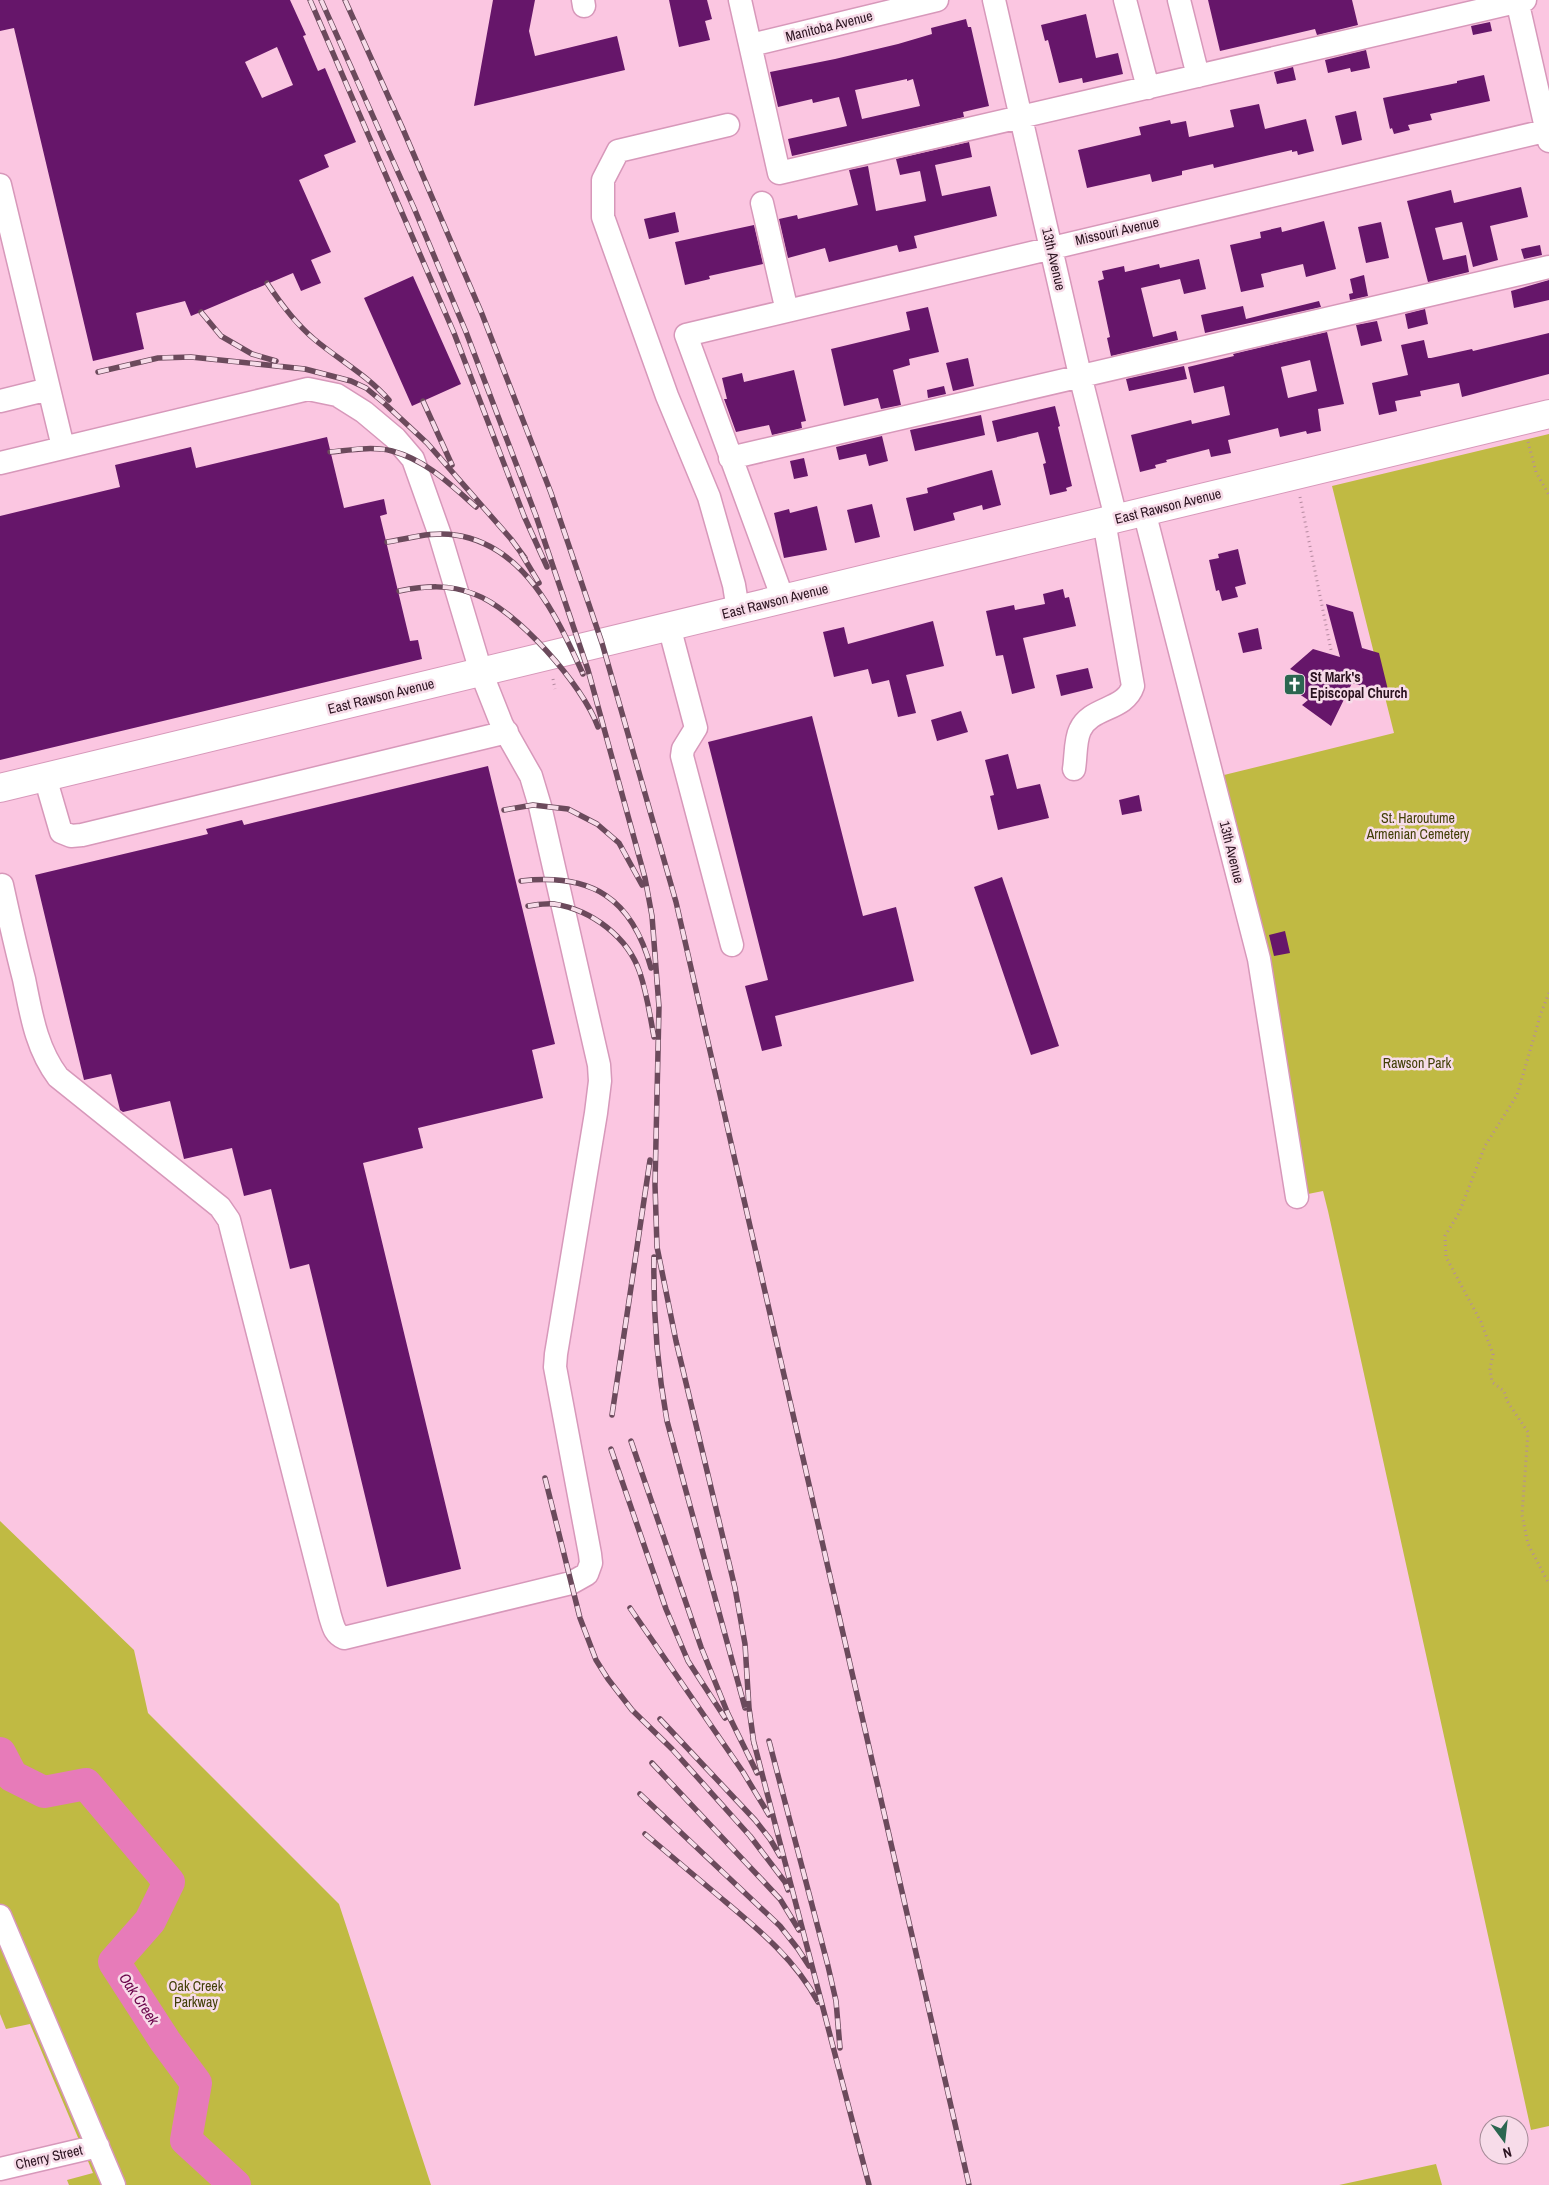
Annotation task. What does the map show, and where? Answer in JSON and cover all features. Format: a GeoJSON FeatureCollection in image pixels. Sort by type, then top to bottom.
{"type":"FeatureCollection","features":[{"type":"Feature","properties":{"kind":"main road","name":"East Rawson Avenue"},"geometry":{"type":"LineString","coordinates":[[0,788],[1549,414]]}},
{"type":"Feature","properties":{"kind":"street"},"geometry":{"type":"LineString","coordinates":[[740,0],[779,173],[1520,1],[1548,134]]}},
{"type":"Feature","properties":{"kind":"street","name":"Manitoba Avenue"},"geometry":{"type":"LineString","coordinates":[[751,45],[937,0]]}},
{"type":"Feature","properties":{"kind":"street","name":"13th Avenue"},"geometry":{"type":"LineString","coordinates":[[994,0],[1080,376],[1110,520],[1133,686],[1128,697],[1114,706],[1097,712],[1080,730],[1074,768]]}},
{"type":"Feature","properties":{"kind":"street"},"geometry":{"type":"LineString","coordinates":[[1125,0],[1148,88]]}},
{"type":"Feature","properties":{"kind":"street"},"geometry":{"type":"LineString","coordinates":[[1178,0],[1198,76]]}},
{"type":"Feature","properties":{"kind":"street"},"geometry":{"type":"LineString","coordinates":[[728,126],[618,151],[603,180],[603,217],[667,396],[709,497],[734,585],[738,610]]}},
{"type":"Feature","properties":{"kind":"street","name":"Missouri Avenue"},"geometry":{"type":"LineString","coordinates":[[730,458],[686,335],[1051,247],[1548,134]]}},
{"type":"Feature","properties":{"kind":"street"},"geometry":{"type":"LineString","coordinates":[[0,185],[63,448]]}},
{"type":"Feature","properties":{"kind":"street"},"geometry":{"type":"LineString","coordinates":[[762,203],[787,311]]}},
{"type":"Feature","properties":{"kind":"street"},"geometry":{"type":"LineString","coordinates":[[783,599],[730,458],[1549,267]]}},
{"type":"Feature","properties":{"kind":"street"},"geometry":{"type":"LineString","coordinates":[[0,401],[49,389]]}},
{"type":"Feature","properties":{"kind":"street"},"geometry":{"type":"LineString","coordinates":[[0,463],[308,389],[337,395],[364,412],[396,438],[414,459],[440,535],[481,672],[507,732],[531,776],[540,806],[594,1043],[600,1081],[556,1354],[558,1392],[591,1563],[588,1574],[571,1583],[344,1638],[339,1636],[335,1631],[330,1616],[229,1220],[220,1207],[58,1077],[49,1065],[41,1049],[32,1018],[2,885]]}},
{"type":"Feature","properties":{"kind":"street","name":"13th Avenue"},"geometry":{"type":"LineString","coordinates":[[1144,511],[1259,959],[1297,1197]]}},
{"type":"Feature","properties":{"kind":"street"},"geometry":{"type":"LineString","coordinates":[[670,626],[696,728],[683,749],[682,756],[732,945]]}},
{"type":"Feature","properties":{"kind":"street"},"geometry":{"type":"LineString","coordinates":[[45,777],[61,832],[72,836],[507,732]]}},
{"type":"Feature","properties":{"kind":"street"},"geometry":{"type":"LineString","coordinates":[[0,1916],[114,2185]]}},
{"type":"Feature","properties":{"kind":"street","name":"Cherry Street"},"geometry":{"type":"LineString","coordinates":[[0,2169],[98,2146]]}},
{"type":"Feature","properties":{"kind":"path"},"geometry":{"type":"LineString","coordinates":[[1528,442],[1536,472],[1549,495]]}},
{"type":"Feature","properties":{"kind":"path"},"geometry":{"type":"LineString","coordinates":[[1300,498],[1332,650]]}},
{"type":"Feature","properties":{"kind":"path"},"geometry":{"type":"LineString","coordinates":[[553,679],[556,689]]}},
{"type":"Feature","properties":{"kind":"path"},"geometry":{"type":"LineString","coordinates":[[1549,993],[1517,1095],[1485,1146],[1459,1213],[1445,1236],[1446,1257],[1481,1322],[1493,1354],[1490,1369],[1492,1382],[1504,1390],[1507,1401],[1528,1432],[1522,1515],[1528,1544],[1549,1584]]}},
{"type":"Feature","properties":{"kind":"green space","name":"Rawson Park"},"geometry":{"type":"Polygon","coordinates":[[[1549,434],[1549,2126],[1531,2130],[1328,1211],[1323,1191],[1303,1195],[1269,962],[1224,775],[1394,733],[1332,486],[1549,434]]]}},
{"type":"Feature","properties":{"kind":"green space","name":"Oak Creek Parkway"},"geometry":{"type":"Polygon","coordinates":[[[0,1521],[134,1650],[148,1713],[339,1904],[431,2185],[69,2185],[67,2180],[93,2173],[30,2024],[6,2029],[0,2014],[0,1521]]]}},
{"type":"Feature","properties":{"kind":"green space"},"geometry":{"type":"Polygon","coordinates":[[[1436,2164],[1442,2185],[1339,2185],[1436,2164]]]}},
{"type":"Feature","properties":{"kind":"building"},"geometry":{"type":"Polygon","coordinates":[[[0,0],[290,0],[306,35],[303,36],[318,71],[325,68],[356,142],[324,155],[329,167],[299,180],[331,252],[311,260],[321,283],[301,291],[293,273],[191,316],[185,301],[136,313],[144,349],[93,361],[14,28],[0,31],[0,0]],[[277,47],[245,62],[262,98],[293,85],[277,47]]]}},
{"type":"Feature","properties":{"kind":"building"},"geometry":{"type":"Polygon","coordinates":[[[493,0],[535,0],[529,31],[535,56],[617,36],[625,70],[474,106],[493,0]]]}},
{"type":"Feature","properties":{"kind":"building"},"geometry":{"type":"Polygon","coordinates":[[[669,0],[707,0],[712,19],[705,21],[710,40],[679,47],[669,0]]]}},
{"type":"Feature","properties":{"kind":"building"},"geometry":{"type":"Polygon","coordinates":[[[1208,0],[1352,0],[1358,25],[1317,35],[1315,29],[1220,51],[1208,0]]]}},
{"type":"Feature","properties":{"kind":"building"},"geometry":{"type":"Polygon","coordinates":[[[1086,14],[1096,58],[1118,53],[1123,74],[1083,83],[1082,78],[1059,83],[1048,40],[1045,41],[1041,25],[1086,14]]]}},
{"type":"Feature","properties":{"kind":"building"},"geometry":{"type":"Polygon","coordinates":[[[966,19],[968,27],[971,27],[989,106],[963,112],[964,117],[792,156],[788,139],[847,126],[839,97],[813,103],[812,99],[778,107],[770,72],[898,44],[932,34],[931,28],[966,19]],[[907,79],[855,90],[862,119],[920,106],[913,79],[907,81],[907,79]]]}},
{"type":"Feature","properties":{"kind":"building"},"geometry":{"type":"Polygon","coordinates":[[[1490,22],[1492,31],[1473,35],[1471,26],[1490,22]]]}},
{"type":"Feature","properties":{"kind":"building"},"geometry":{"type":"Polygon","coordinates":[[[1366,50],[1370,68],[1351,72],[1350,68],[1328,73],[1325,60],[1366,50]]]}},
{"type":"Feature","properties":{"kind":"building"},"geometry":{"type":"Polygon","coordinates":[[[1293,67],[1296,80],[1277,84],[1274,72],[1293,67]]]}},
{"type":"Feature","properties":{"kind":"building"},"geometry":{"type":"Polygon","coordinates":[[[1484,75],[1490,101],[1430,114],[1432,120],[1408,125],[1410,130],[1394,134],[1392,128],[1390,129],[1383,98],[1457,83],[1457,81],[1484,75]]]}},
{"type":"Feature","properties":{"kind":"building"},"geometry":{"type":"Polygon","coordinates":[[[1259,104],[1265,129],[1306,119],[1314,151],[1298,155],[1297,151],[1292,152],[1292,150],[1214,168],[1213,164],[1182,171],[1182,175],[1152,182],[1150,174],[1087,188],[1078,150],[1141,135],[1139,127],[1170,120],[1171,124],[1186,121],[1189,137],[1234,127],[1230,110],[1259,104]]]}},
{"type":"Feature","properties":{"kind":"building"},"geometry":{"type":"Polygon","coordinates":[[[1356,111],[1362,140],[1342,145],[1335,116],[1356,111]]]}},
{"type":"Feature","properties":{"kind":"building"},"geometry":{"type":"Polygon","coordinates":[[[969,142],[972,157],[935,165],[942,196],[990,186],[997,216],[914,236],[917,248],[899,252],[897,245],[829,262],[825,248],[788,258],[779,219],[797,215],[798,219],[858,205],[849,170],[868,166],[876,211],[926,201],[920,171],[900,175],[896,159],[969,142]]]}},
{"type":"Feature","properties":{"kind":"building"},"geometry":{"type":"Polygon","coordinates":[[[1521,187],[1528,217],[1490,226],[1498,260],[1473,267],[1462,222],[1435,228],[1443,260],[1466,255],[1469,272],[1428,282],[1407,201],[1451,190],[1454,203],[1521,187]]]}},
{"type":"Feature","properties":{"kind":"building"},"geometry":{"type":"Polygon","coordinates":[[[675,212],[679,232],[649,239],[644,219],[675,212]]]}},
{"type":"Feature","properties":{"kind":"building"},"geometry":{"type":"Polygon","coordinates":[[[1324,221],[1336,269],[1306,277],[1303,264],[1261,274],[1264,287],[1241,292],[1230,245],[1261,238],[1260,232],[1281,227],[1282,232],[1324,221]]]}},
{"type":"Feature","properties":{"kind":"building"},"geometry":{"type":"Polygon","coordinates":[[[1381,222],[1389,258],[1366,263],[1358,227],[1381,222]]]}},
{"type":"Feature","properties":{"kind":"building"},"geometry":{"type":"Polygon","coordinates":[[[754,225],[763,264],[709,276],[710,279],[685,285],[675,242],[754,225]]]}},
{"type":"Feature","properties":{"kind":"building"},"geometry":{"type":"Polygon","coordinates":[[[1540,245],[1542,255],[1524,259],[1521,249],[1540,245]]]}},
{"type":"Feature","properties":{"kind":"building"},"geometry":{"type":"Polygon","coordinates":[[[1199,259],[1206,289],[1184,294],[1180,279],[1141,288],[1153,337],[1176,331],[1178,340],[1111,356],[1107,338],[1110,337],[1098,281],[1104,279],[1102,271],[1124,266],[1125,272],[1159,264],[1160,268],[1199,259]]]}},
{"type":"Feature","properties":{"kind":"building"},"geometry":{"type":"Polygon","coordinates":[[[1364,275],[1368,296],[1350,300],[1349,294],[1353,293],[1350,279],[1364,275]]]}},
{"type":"Feature","properties":{"kind":"building"},"geometry":{"type":"Polygon","coordinates":[[[413,276],[461,384],[412,406],[364,298],[413,276]]]}},
{"type":"Feature","properties":{"kind":"building"},"geometry":{"type":"Polygon","coordinates":[[[1549,280],[1549,300],[1514,308],[1511,291],[1549,280]]]}},
{"type":"Feature","properties":{"kind":"building"},"geometry":{"type":"Polygon","coordinates":[[[1319,301],[1321,307],[1205,333],[1201,315],[1243,306],[1246,319],[1319,301]]]}},
{"type":"Feature","properties":{"kind":"building"},"geometry":{"type":"Polygon","coordinates":[[[928,307],[939,352],[909,359],[910,365],[893,370],[901,405],[881,409],[878,398],[844,406],[831,349],[910,330],[906,312],[928,307]]]}},
{"type":"Feature","properties":{"kind":"building"},"geometry":{"type":"Polygon","coordinates":[[[1425,309],[1428,324],[1408,329],[1405,314],[1425,309]]]}},
{"type":"Feature","properties":{"kind":"building"},"geometry":{"type":"Polygon","coordinates":[[[1377,321],[1382,341],[1361,346],[1356,325],[1377,321]]]}},
{"type":"Feature","properties":{"kind":"building"},"geometry":{"type":"Polygon","coordinates":[[[1327,332],[1344,404],[1318,409],[1321,431],[1307,434],[1306,431],[1280,437],[1278,428],[1228,440],[1231,453],[1211,457],[1209,449],[1166,460],[1167,462],[1155,465],[1156,468],[1140,472],[1131,435],[1191,420],[1192,424],[1230,415],[1224,386],[1194,393],[1188,367],[1234,356],[1233,354],[1327,332]],[[1310,360],[1281,367],[1288,398],[1317,391],[1310,360]]]}},
{"type":"Feature","properties":{"kind":"building"},"geometry":{"type":"Polygon","coordinates":[[[1549,333],[1549,374],[1462,397],[1459,383],[1420,391],[1421,396],[1395,401],[1397,411],[1379,415],[1372,383],[1408,375],[1401,345],[1424,340],[1428,358],[1431,358],[1472,349],[1473,351],[1549,333]]]}},
{"type":"Feature","properties":{"kind":"building"},"geometry":{"type":"Polygon","coordinates":[[[968,358],[974,386],[953,391],[946,363],[968,358]]]}},
{"type":"Feature","properties":{"kind":"building"},"geometry":{"type":"Polygon","coordinates":[[[1184,366],[1187,379],[1129,391],[1126,379],[1184,366]]]}},
{"type":"Feature","properties":{"kind":"building"},"geometry":{"type":"Polygon","coordinates":[[[794,370],[806,421],[801,422],[802,428],[772,435],[769,425],[736,432],[724,399],[727,399],[722,378],[742,373],[744,382],[794,370]]]}},
{"type":"Feature","properties":{"kind":"building"},"geometry":{"type":"Polygon","coordinates":[[[944,386],[946,394],[928,398],[927,390],[944,386]]]}},
{"type":"Feature","properties":{"kind":"building"},"geometry":{"type":"Polygon","coordinates":[[[1055,406],[1072,486],[1066,488],[1067,491],[1050,495],[1043,464],[1046,463],[1038,432],[997,442],[992,421],[1055,406]]]}},
{"type":"Feature","properties":{"kind":"building"},"geometry":{"type":"Polygon","coordinates":[[[981,415],[985,435],[915,451],[910,430],[981,415]]]}},
{"type":"Feature","properties":{"kind":"building"},"geometry":{"type":"Polygon","coordinates":[[[882,436],[888,461],[869,466],[866,454],[839,460],[836,447],[882,436]]]}},
{"type":"Feature","properties":{"kind":"building"},"geometry":{"type":"Polygon","coordinates":[[[327,437],[344,508],[384,499],[387,514],[380,516],[410,641],[418,640],[422,659],[0,760],[0,516],[120,487],[115,465],[191,447],[196,468],[327,437]]]}},
{"type":"Feature","properties":{"kind":"building"},"geometry":{"type":"Polygon","coordinates":[[[804,458],[808,476],[794,479],[790,461],[804,458]]]}},
{"type":"Feature","properties":{"kind":"building"},"geometry":{"type":"Polygon","coordinates":[[[992,470],[1001,505],[983,510],[982,505],[953,513],[955,520],[914,531],[906,498],[928,493],[927,488],[992,470]]]}},
{"type":"Feature","properties":{"kind":"building"},"geometry":{"type":"Polygon","coordinates":[[[872,504],[880,537],[855,543],[847,510],[872,504]]]}},
{"type":"Feature","properties":{"kind":"building"},"geometry":{"type":"Polygon","coordinates":[[[817,506],[827,550],[784,558],[774,513],[789,509],[790,513],[817,506]]]}},
{"type":"Feature","properties":{"kind":"building"},"geometry":{"type":"Polygon","coordinates":[[[1238,549],[1246,584],[1235,587],[1238,597],[1222,601],[1219,590],[1216,591],[1209,560],[1219,558],[1218,554],[1238,549]]]}},
{"type":"Feature","properties":{"kind":"building"},"geometry":{"type":"Polygon","coordinates":[[[1063,589],[1065,598],[1069,597],[1076,626],[1023,638],[1035,688],[1012,694],[1003,655],[996,656],[986,611],[1014,605],[1015,610],[1045,604],[1043,594],[1063,589]]]}},
{"type":"Feature","properties":{"kind":"building"},"geometry":{"type":"Polygon","coordinates":[[[1326,604],[1353,612],[1362,648],[1379,653],[1389,694],[1352,683],[1331,726],[1302,705],[1308,700],[1289,687],[1302,675],[1290,669],[1313,649],[1340,657],[1326,604]]]}},
{"type":"Feature","properties":{"kind":"building"},"geometry":{"type":"Polygon","coordinates":[[[933,621],[944,666],[906,675],[916,713],[898,717],[889,680],[872,684],[868,669],[834,677],[823,632],[844,627],[848,644],[933,621]]]}},
{"type":"Feature","properties":{"kind":"building"},"geometry":{"type":"Polygon","coordinates":[[[1258,628],[1262,649],[1243,653],[1238,633],[1258,628]]]}},
{"type":"Feature","properties":{"kind":"building"},"geometry":{"type":"Polygon","coordinates":[[[1088,668],[1093,688],[1061,696],[1056,675],[1088,668]]]}},
{"type":"Feature","properties":{"kind":"building"},"geometry":{"type":"Polygon","coordinates":[[[961,711],[968,732],[937,741],[931,720],[961,711]]]}},
{"type":"Feature","properties":{"kind":"building"},"geometry":{"type":"Polygon","coordinates":[[[812,716],[863,916],[896,907],[914,981],[775,1016],[782,1046],[762,1051],[745,986],[768,980],[708,742],[812,716]]]}},
{"type":"Feature","properties":{"kind":"building"},"geometry":{"type":"Polygon","coordinates":[[[1008,754],[1017,789],[1040,784],[1049,818],[998,830],[990,796],[994,795],[985,760],[1008,754]]]}},
{"type":"Feature","properties":{"kind":"building"},"geometry":{"type":"Polygon","coordinates":[[[488,766],[555,1044],[532,1050],[543,1098],[418,1128],[423,1148],[363,1163],[461,1569],[387,1587],[309,1264],[290,1269],[271,1189],[244,1196],[232,1148],[184,1159],[170,1101],[123,1112],[120,1110],[111,1074],[84,1080],[35,875],[208,834],[206,829],[242,820],[244,825],[488,766]]]}},
{"type":"Feature","properties":{"kind":"building"},"geometry":{"type":"Polygon","coordinates":[[[1139,795],[1142,811],[1122,815],[1119,800],[1139,795]]]}},
{"type":"Feature","properties":{"kind":"building"},"geometry":{"type":"Polygon","coordinates":[[[1002,877],[1059,1046],[1031,1055],[974,887],[1002,877]]]}},
{"type":"Feature","properties":{"kind":"building"},"geometry":{"type":"Polygon","coordinates":[[[1285,931],[1290,953],[1274,956],[1269,935],[1285,931]]]}},
{"type":"Feature","properties":{"kind":"waterway","name":"Oak Creek"},"geometry":{"type":"LineString","coordinates":[[0,1753],[12,1776],[44,1792],[86,1784],[169,1882],[150,1921],[114,1962],[165,2041],[196,2083],[186,2140],[235,2185]]}},
{"type":"Feature","properties":{"kind":"railway"},"geometry":{"type":"LineString","coordinates":[[310,0],[454,333],[524,516],[547,567]]}},
{"type":"Feature","properties":{"kind":"railway"},"geometry":{"type":"LineString","coordinates":[[321,0],[414,208],[466,332],[536,516],[588,670],[645,878],[652,916],[659,1007],[655,1185],[657,1247],[676,1341],[735,1588],[745,1644],[749,1708],[754,1744]]}},
{"type":"Feature","properties":{"kind":"railway"},"geometry":{"type":"LineString","coordinates":[[345,0],[482,314],[551,493],[602,643],[676,902],[969,2185]]}},
{"type":"Feature","properties":{"kind":"railway"},"geometry":{"type":"LineString","coordinates":[[267,283],[289,313],[307,333],[372,383],[389,400]]}},
{"type":"Feature","properties":{"kind":"railway"},"geometry":{"type":"LineString","coordinates":[[201,312],[221,336],[252,354],[276,361]]}},
{"type":"Feature","properties":{"kind":"railway"},"geometry":{"type":"LineString","coordinates":[[98,372],[158,358],[191,357],[305,369],[351,381],[366,388],[427,443],[511,539],[525,558]]}},
{"type":"Feature","properties":{"kind":"railway"},"geometry":{"type":"LineString","coordinates":[[423,401],[452,465]]}},
{"type":"Feature","properties":{"kind":"railway"},"geometry":{"type":"LineString","coordinates":[[330,452],[377,449],[404,455],[416,460],[437,474],[476,507]]}},
{"type":"Feature","properties":{"kind":"railway"},"geometry":{"type":"LineString","coordinates":[[387,542],[447,534],[480,542],[501,553],[519,568],[536,587],[562,630],[583,674]]}},
{"type":"Feature","properties":{"kind":"railway"},"geometry":{"type":"LineString","coordinates":[[521,553],[539,583]]}},
{"type":"Feature","properties":{"kind":"railway"},"geometry":{"type":"LineString","coordinates":[[399,591],[428,587],[446,587],[465,591],[491,602],[509,615],[546,650],[578,691],[598,727]]}},
{"type":"Feature","properties":{"kind":"railway"},"geometry":{"type":"LineString","coordinates":[[504,810],[533,805],[568,809],[597,824],[619,843],[642,885]]}},
{"type":"Feature","properties":{"kind":"railway"},"geometry":{"type":"LineString","coordinates":[[521,881],[569,881],[606,895],[633,924],[643,944],[651,968]]}},
{"type":"Feature","properties":{"kind":"railway"},"geometry":{"type":"LineString","coordinates":[[528,906],[551,904],[568,907],[595,919],[618,937],[627,948],[640,973],[654,1037]]}},
{"type":"Feature","properties":{"kind":"railway"},"geometry":{"type":"LineString","coordinates":[[612,1415],[650,1160]]}},
{"type":"Feature","properties":{"kind":"railway"},"geometry":{"type":"LineString","coordinates":[[654,1257],[656,1339],[667,1421],[745,1708]]}},
{"type":"Feature","properties":{"kind":"railway"},"geometry":{"type":"LineString","coordinates":[[631,1441],[701,1647],[728,1714],[757,1773]]}},
{"type":"Feature","properties":{"kind":"railway"},"geometry":{"type":"LineString","coordinates":[[611,1449],[666,1609],[688,1661],[725,1718]]}},
{"type":"Feature","properties":{"kind":"railway"},"geometry":{"type":"LineString","coordinates":[[545,1478],[580,1618],[596,1660],[632,1710],[672,1749],[750,1836],[785,1882],[788,1890]]}},
{"type":"Feature","properties":{"kind":"railway"},"geometry":{"type":"LineString","coordinates":[[630,1608],[743,1772],[769,1815]]}},
{"type":"Feature","properties":{"kind":"railway"},"geometry":{"type":"LineString","coordinates":[[660,1719],[755,1820],[780,1856]]}},
{"type":"Feature","properties":{"kind":"railway"},"geometry":{"type":"LineString","coordinates":[[753,1739],[869,2185]]}},
{"type":"Feature","properties":{"kind":"railway"},"geometry":{"type":"LineString","coordinates":[[769,1741],[828,1966],[836,2001],[840,2048]]}},
{"type":"Feature","properties":{"kind":"railway"},"geometry":{"type":"LineString","coordinates":[[652,1763],[780,1899],[799,1930]]}},
{"type":"Feature","properties":{"kind":"railway"},"geometry":{"type":"LineString","coordinates":[[640,1794],[780,1926],[809,1966]]}},
{"type":"Feature","properties":{"kind":"railway"},"geometry":{"type":"LineString","coordinates":[[645,1834],[749,1921],[775,1946],[809,1986],[818,2002]]}},
{"type":"Feature","properties":{"kind":"place","name":"St Mark's Episcopal Church"},"geometry":{"type":"Point","coordinates":[1294,685]}},
{"type":"Feature","properties":{"kind":"park label","name":"St. Haroutume Armenian Cemetery"},"geometry":{"type":"Point","coordinates":[1418,826]}}]}
